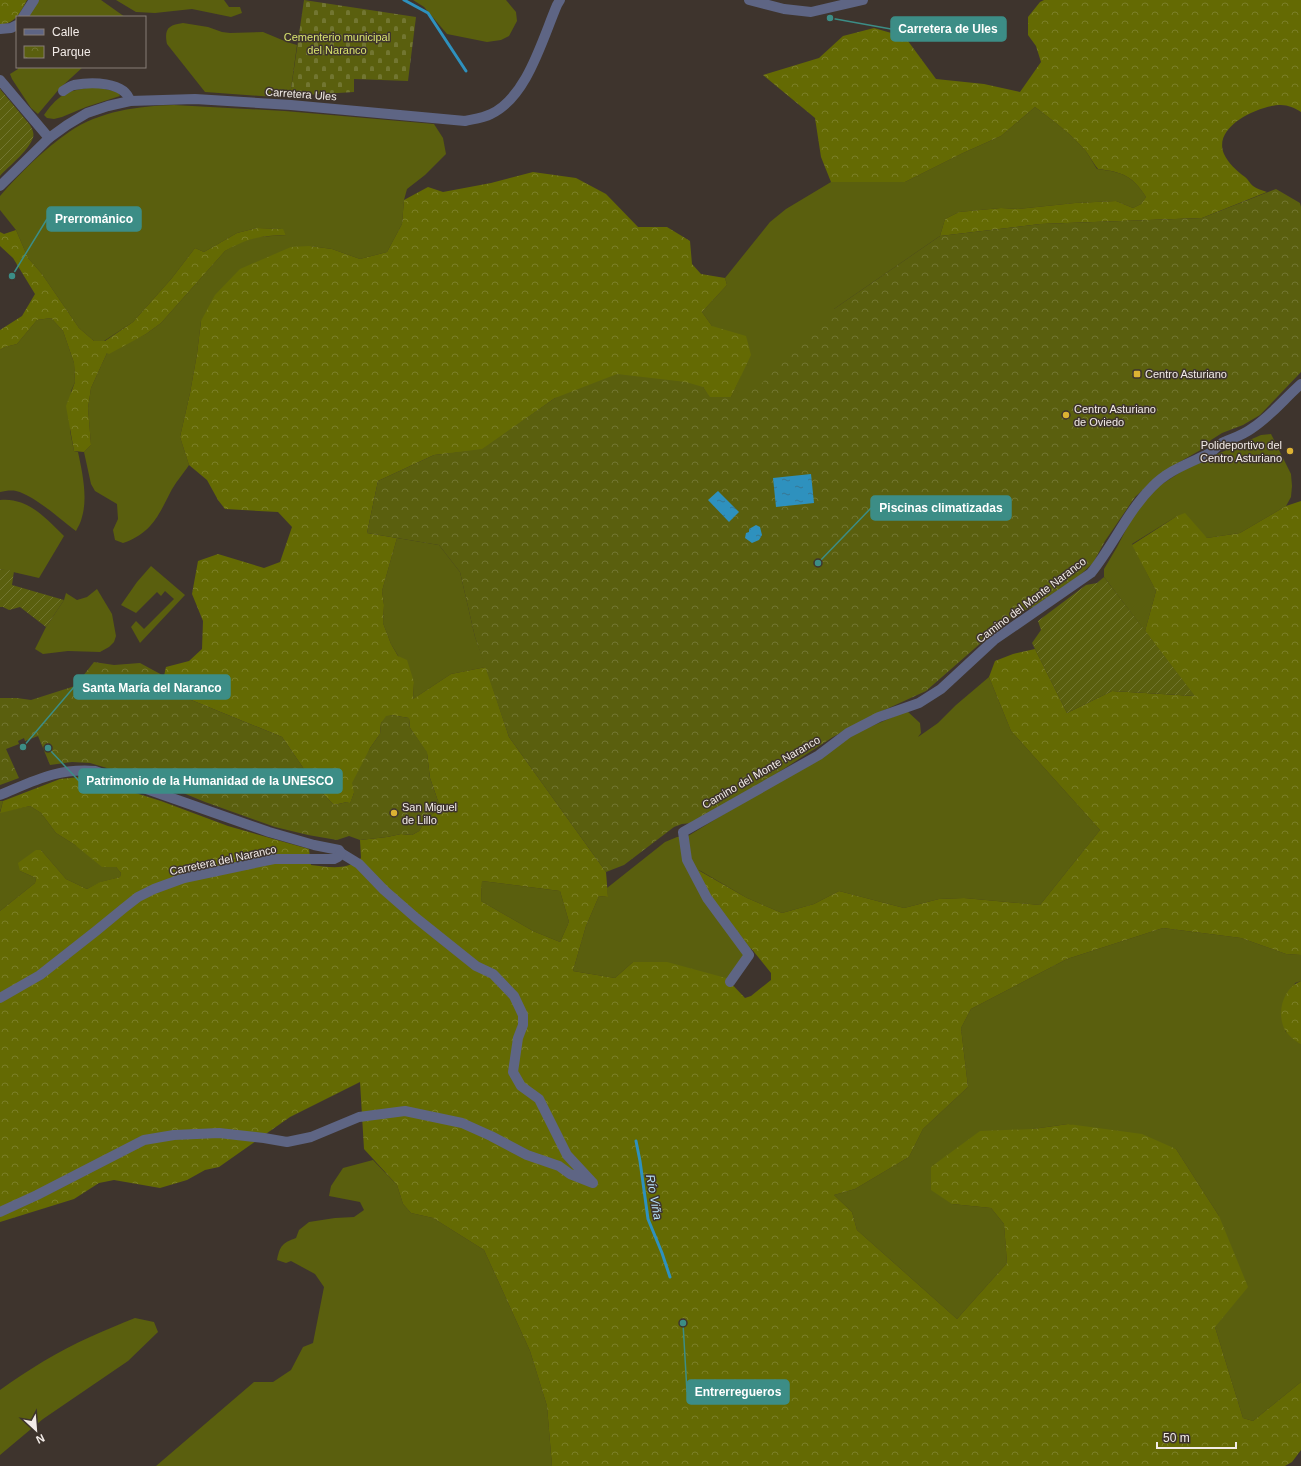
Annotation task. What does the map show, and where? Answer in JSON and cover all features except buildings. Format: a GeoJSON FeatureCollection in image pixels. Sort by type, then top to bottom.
{"type":"FeatureCollection","features":[{"type":"Feature","properties":{"kind":"street"},"geometry":{"type":"LineString","coordinates":[[24,16],[34,0]]}},
{"type":"Feature","properties":{"kind":"street","name":"Carretera Ules"},"geometry":{"type":"LineString","coordinates":[[0,186],[49,138],[87,113],[130,101],[195,99],[291,105],[465,121],[491,114],[502,108],[512,99],[527,76],[560,0]]}},
{"type":"Feature","properties":{"kind":"street"},"geometry":{"type":"LineString","coordinates":[[749,0],[784,9],[811,12],[863,0]]}},
{"type":"Feature","properties":{"kind":"street"},"geometry":{"type":"LineString","coordinates":[[0,29],[11,28],[16,26]]}},
{"type":"Feature","properties":{"kind":"street"},"geometry":{"type":"LineString","coordinates":[[0,80],[49,138]]}},
{"type":"Feature","properties":{"kind":"street"},"geometry":{"type":"LineString","coordinates":[[63,91],[73,85],[108,84],[123,90],[129,95],[130,101]]}},
{"type":"Feature","properties":{"kind":"street","name":"Camino del Monte Naranco"},"geometry":{"type":"LineString","coordinates":[[730,982],[749,955],[708,898],[687,860],[683,832],[819,755],[848,733],[880,717],[919,703],[941,689],[994,640],[1091,573],[1102,560],[1119,530],[1136,505],[1153,486],[1182,466],[1211,452],[1222,442],[1251,429],[1270,415],[1301,384]]}},
{"type":"Feature","properties":{"kind":"street"},"geometry":{"type":"LineString","coordinates":[[0,794],[55,773],[74,770],[95,771],[269,832],[314,845],[340,850],[341,853],[359,864],[384,890],[416,918],[476,966],[492,974],[514,996],[523,1015],[523,1025],[518,1038],[512,1072],[521,1086],[539,1099],[567,1155],[593,1183],[570,1174],[559,1166],[527,1155],[462,1123],[405,1111],[359,1117],[311,1137],[286,1142],[219,1133],[174,1135],[144,1140],[37,1195],[0,1212]]}},
{"type":"Feature","properties":{"kind":"street","name":"Carretera del Naranco"},"geometry":{"type":"LineString","coordinates":[[0,998],[40,975],[138,897],[154,889],[184,878],[274,859],[334,859],[340,856],[341,853]]}},
{"type":"Feature","properties":{"kind":"green space"},"geometry":{"type":"Polygon","coordinates":[[[0,0],[27,0],[20,13],[14,20],[5,24],[0,24],[0,0]]]}},
{"type":"Feature","properties":{"kind":"green space"},"geometry":{"type":"Polygon","coordinates":[[[38,0],[101,0],[124,16],[29,16],[38,0]]]}},
{"type":"Feature","properties":{"kind":"green space"},"geometry":{"type":"Polygon","coordinates":[[[116,0],[224,0],[229,7],[240,7],[242,13],[231,17],[192,9],[155,13],[136,12],[116,0]]]}},
{"type":"Feature","properties":{"kind":"green space","name":"Cementerio municipal del Naranco"},"geometry":{"type":"Polygon","coordinates":[[[304,0],[416,17],[408,81],[354,79],[354,92],[290,96],[304,0]]]}},
{"type":"Feature","properties":{"kind":"green space"},"geometry":{"type":"Polygon","coordinates":[[[413,0],[506,0],[516,12],[517,21],[509,36],[501,40],[487,42],[447,34],[424,7],[413,0]]]}},
{"type":"Feature","properties":{"kind":"green space"},"geometry":{"type":"Polygon","coordinates":[[[1044,0],[1301,0],[1301,112],[1291,107],[1281,105],[1272,106],[1251,113],[1231,126],[1225,135],[1222,144],[1224,154],[1233,167],[1253,186],[1267,192],[1202,218],[1040,224],[940,236],[945,219],[959,212],[1116,201],[1133,208],[1141,204],[1146,197],[1136,184],[1126,176],[1120,173],[1098,169],[1078,142],[1035,107],[1001,136],[905,182],[831,182],[821,157],[815,118],[763,75],[819,58],[843,36],[874,28],[905,37],[936,79],[984,84],[1020,92],[1041,62],[1036,46],[1028,35],[1028,17],[1040,2],[1044,0]]]}},
{"type":"Feature","properties":{"kind":"green space"},"geometry":{"type":"Polygon","coordinates":[[[183,23],[208,27],[230,33],[263,32],[297,45],[290,96],[275,97],[205,92],[167,44],[166,35],[168,29],[174,25],[183,23]]]}},
{"type":"Feature","properties":{"kind":"green space"},"geometry":{"type":"Polygon","coordinates":[[[82,68],[60,88],[38,114],[31,108],[12,79],[10,74],[18,69],[82,68]]]}},
{"type":"Feature","properties":{"kind":"green space"},"geometry":{"type":"Polygon","coordinates":[[[96,87],[118,92],[120,96],[54,119],[47,118],[44,115],[55,101],[66,94],[79,89],[96,87]]]}},
{"type":"Feature","properties":{"kind":"green space"},"geometry":{"type":"Polygon","coordinates":[[[0,89],[30,125],[33,131],[33,138],[30,145],[18,159],[0,176],[0,89]]]}},
{"type":"Feature","properties":{"kind":"green space"},"geometry":{"type":"Polygon","coordinates":[[[174,105],[285,111],[434,124],[443,138],[446,154],[425,175],[407,189],[404,200],[402,224],[387,252],[360,259],[332,249],[310,246],[201,321],[190,393],[180,437],[189,465],[174,486],[157,517],[147,530],[123,543],[115,540],[113,530],[118,519],[117,504],[95,491],[91,484],[84,452],[91,445],[88,408],[91,388],[107,353],[146,334],[161,323],[225,251],[238,243],[257,237],[286,235],[282,229],[257,228],[237,233],[204,252],[195,248],[172,278],[133,322],[104,341],[94,341],[79,328],[42,274],[28,258],[16,230],[0,210],[0,196],[41,154],[69,132],[81,125],[106,114],[133,108],[174,105]]]}},
{"type":"Feature","properties":{"kind":"green space"},"geometry":{"type":"Polygon","coordinates":[[[1035,107],[1078,142],[1097,169],[1120,173],[1126,176],[1136,184],[1146,197],[1141,204],[1133,208],[1116,201],[1075,203],[1018,209],[1001,208],[959,212],[945,219],[940,236],[834,309],[869,377],[434,455],[731,397],[741,375],[702,312],[727,285],[725,278],[770,222],[786,209],[831,182],[905,182],[1001,136],[1035,107]]]}},
{"type":"Feature","properties":{"kind":"green space"},"geometry":{"type":"Polygon","coordinates":[[[533,172],[576,178],[606,194],[638,227],[667,227],[690,241],[692,264],[701,274],[725,278],[727,285],[702,312],[712,326],[746,336],[751,355],[731,397],[709,397],[703,387],[555,398],[482,450],[434,455],[378,481],[367,533],[397,538],[382,591],[384,605],[383,623],[391,644],[398,656],[407,660],[414,682],[413,699],[451,674],[486,667],[509,737],[606,872],[608,897],[599,896],[586,926],[573,971],[615,978],[633,962],[667,962],[726,978],[745,998],[751,996],[771,980],[771,973],[708,895],[698,870],[747,898],[782,913],[814,904],[839,891],[904,908],[939,899],[964,898],[1040,905],[1100,830],[1011,731],[989,677],[995,661],[1013,654],[1035,649],[1067,713],[1112,691],[1194,696],[1145,631],[1156,591],[1132,545],[1177,516],[1185,513],[1207,538],[1240,533],[1286,506],[1301,501],[1301,955],[1286,954],[1241,938],[1163,928],[1067,959],[971,1009],[961,1028],[968,1087],[923,1129],[909,1157],[855,1189],[834,1195],[852,1212],[857,1230],[957,1319],[1007,1263],[1004,1224],[991,1208],[952,1204],[931,1190],[931,1167],[980,1131],[1033,1129],[1068,1124],[1142,1134],[1176,1149],[1219,1216],[1248,1287],[1215,1327],[1243,1418],[1253,1421],[1301,1382],[1301,1450],[1292,1462],[1285,1466],[552,1466],[547,1406],[530,1351],[484,1250],[433,1218],[411,1213],[403,1204],[397,1185],[364,1149],[360,1082],[290,1117],[219,1167],[205,1170],[187,1180],[160,1188],[114,1180],[99,1183],[74,1199],[0,1222],[0,911],[35,883],[36,878],[20,871],[18,863],[36,850],[41,850],[66,879],[87,889],[100,882],[120,877],[121,873],[116,867],[102,867],[75,845],[56,833],[41,813],[30,806],[0,813],[3,801],[60,779],[80,777],[161,801],[228,826],[309,849],[311,865],[331,867],[350,865],[361,858],[360,840],[401,834],[412,835],[419,831],[428,817],[437,811],[439,804],[430,778],[427,753],[410,728],[409,718],[391,715],[381,723],[380,734],[370,748],[350,804],[347,802],[334,805],[317,788],[282,737],[179,695],[164,676],[166,667],[189,661],[202,649],[203,621],[192,594],[198,561],[218,554],[264,568],[280,562],[292,527],[278,512],[225,509],[218,500],[207,480],[189,465],[180,437],[190,393],[201,321],[215,295],[240,269],[291,247],[310,246],[332,249],[360,259],[387,252],[402,224],[404,200],[428,187],[443,192],[491,183],[533,172]],[[482,881],[481,901],[533,931],[560,942],[569,922],[560,891],[482,881]]]}},
{"type":"Feature","properties":{"kind":"green space","name":"Centro Asturiano de Oviedo"},"geometry":{"type":"Polygon","coordinates":[[[1276,189],[1300,203],[1301,207],[1301,372],[1260,415],[1243,425],[1222,433],[1211,440],[1204,448],[1159,475],[1135,497],[1105,541],[1093,563],[1079,576],[1033,607],[1006,621],[926,691],[880,712],[833,737],[762,783],[691,823],[674,827],[624,865],[606,872],[509,737],[475,637],[460,572],[439,545],[367,533],[378,481],[434,455],[482,449],[555,398],[617,374],[686,382],[703,387],[710,397],[731,397],[761,384],[834,309],[940,236],[1040,224],[1202,218],[1276,189]]]}},
{"type":"Feature","properties":{"kind":"green space"},"geometry":{"type":"Polygon","coordinates":[[[257,228],[283,229],[286,235],[254,238],[225,251],[161,323],[146,334],[109,354],[107,353],[91,388],[88,408],[91,445],[84,452],[74,451],[66,406],[75,382],[74,363],[63,331],[51,318],[37,320],[17,344],[0,350],[0,330],[22,316],[35,294],[13,258],[0,246],[0,232],[4,234],[16,230],[28,258],[42,274],[79,328],[94,341],[105,341],[133,322],[172,278],[195,248],[204,252],[237,233],[257,228]]]}},
{"type":"Feature","properties":{"kind":"green space"},"geometry":{"type":"Polygon","coordinates":[[[51,318],[63,331],[74,363],[75,382],[71,391],[70,431],[74,451],[78,452],[83,476],[84,493],[84,509],[81,521],[76,531],[31,497],[14,491],[0,492],[0,350],[17,344],[37,320],[51,318]]]}},
{"type":"Feature","properties":{"kind":"green space"},"geometry":{"type":"Polygon","coordinates":[[[1271,434],[1291,474],[1291,497],[1286,506],[1240,533],[1207,538],[1177,516],[1132,544],[1156,591],[1145,631],[1104,577],[1104,569],[1135,512],[1159,486],[1190,466],[1261,435],[1271,434]]]}},
{"type":"Feature","properties":{"kind":"green space"},"geometry":{"type":"Polygon","coordinates":[[[0,500],[10,500],[27,505],[43,516],[64,536],[39,578],[0,569],[0,500]]]}},
{"type":"Feature","properties":{"kind":"green space"},"geometry":{"type":"Polygon","coordinates":[[[397,538],[439,545],[460,572],[475,637],[486,667],[451,674],[413,699],[414,682],[391,644],[383,623],[384,605],[382,591],[397,538]]]}},
{"type":"Feature","properties":{"kind":"green space"},"geometry":{"type":"Polygon","coordinates":[[[151,566],[185,595],[140,643],[131,627],[136,621],[144,629],[174,599],[165,591],[161,596],[157,592],[136,613],[121,605],[137,582],[151,566]]]}},
{"type":"Feature","properties":{"kind":"green space"},"geometry":{"type":"Polygon","coordinates":[[[0,569],[14,571],[12,585],[64,600],[46,627],[20,607],[9,610],[0,607],[0,569]]]}},
{"type":"Feature","properties":{"kind":"green space"},"geometry":{"type":"Polygon","coordinates":[[[1104,577],[1195,696],[1112,691],[1067,713],[1032,643],[1041,630],[1038,621],[1086,585],[1097,583],[1104,577]]]}},
{"type":"Feature","properties":{"kind":"green space"},"geometry":{"type":"Polygon","coordinates":[[[97,589],[112,614],[116,636],[114,642],[109,647],[100,652],[68,651],[43,654],[35,649],[46,627],[64,600],[66,593],[77,600],[87,597],[97,589]]]}},
{"type":"Feature","properties":{"kind":"green space"},"geometry":{"type":"Polygon","coordinates":[[[94,662],[114,665],[140,663],[164,676],[179,695],[282,737],[317,788],[334,805],[347,802],[350,803],[354,793],[352,783],[370,748],[380,734],[381,723],[386,716],[391,715],[409,718],[410,728],[427,752],[430,778],[439,804],[437,811],[428,817],[419,831],[412,835],[401,834],[360,840],[349,836],[337,840],[308,835],[275,827],[205,802],[164,785],[90,763],[72,762],[50,765],[38,736],[25,741],[24,738],[18,741],[19,744],[6,749],[19,778],[0,785],[0,698],[31,700],[75,686],[94,662]]]}},
{"type":"Feature","properties":{"kind":"green space"},"geometry":{"type":"Polygon","coordinates":[[[989,677],[1011,731],[1100,830],[1040,905],[964,898],[939,899],[904,908],[839,891],[814,904],[782,913],[747,898],[699,870],[708,895],[752,947],[749,955],[730,982],[633,962],[615,978],[573,971],[586,926],[599,896],[608,897],[607,888],[665,842],[677,837],[688,836],[858,732],[907,711],[920,723],[921,733],[918,737],[938,723],[956,705],[989,677]]]}},
{"type":"Feature","properties":{"kind":"green space"},"geometry":{"type":"Polygon","coordinates":[[[0,801],[3,801],[0,812],[0,801]]]}},
{"type":"Feature","properties":{"kind":"green space"},"geometry":{"type":"Polygon","coordinates":[[[30,806],[41,813],[56,833],[116,867],[121,873],[120,877],[101,882],[87,889],[66,879],[41,850],[20,871],[36,878],[35,883],[0,911],[0,812],[30,806]]]}},
{"type":"Feature","properties":{"kind":"green space"},"geometry":{"type":"Polygon","coordinates":[[[482,881],[560,891],[569,922],[560,942],[533,931],[481,901],[482,881]]]}},
{"type":"Feature","properties":{"kind":"green space"},"geometry":{"type":"Polygon","coordinates":[[[1163,928],[1241,938],[1286,954],[1301,955],[1301,981],[1295,983],[1285,1031],[1301,1045],[1301,1382],[1253,1421],[1243,1418],[1215,1327],[1219,1216],[1176,1149],[1068,1124],[1033,1129],[952,1204],[991,1208],[1004,1224],[1007,1263],[957,1319],[857,1230],[852,1212],[834,1195],[855,1189],[909,1157],[923,1129],[968,1087],[961,1028],[971,1009],[1067,959],[1163,928]]]}},
{"type":"Feature","properties":{"kind":"green space"},"geometry":{"type":"Polygon","coordinates":[[[1301,981],[1301,1045],[1286,1032],[1282,1023],[1281,1009],[1290,989],[1301,981]]]}},
{"type":"Feature","properties":{"kind":"green space"},"geometry":{"type":"Polygon","coordinates":[[[373,1160],[397,1185],[403,1204],[411,1213],[433,1218],[484,1250],[530,1351],[547,1406],[552,1466],[156,1466],[254,1382],[273,1382],[291,1370],[303,1347],[313,1343],[324,1287],[315,1274],[291,1261],[286,1263],[277,1260],[279,1251],[285,1243],[296,1238],[299,1230],[309,1222],[354,1217],[364,1210],[360,1202],[329,1196],[331,1186],[343,1168],[373,1160]]]}},
{"type":"Feature","properties":{"kind":"green space"},"geometry":{"type":"Polygon","coordinates":[[[135,1318],[154,1322],[158,1332],[128,1361],[43,1419],[0,1455],[0,1390],[32,1368],[66,1348],[135,1318]]]}},
{"type":"Feature","properties":{"kind":"water"},"geometry":{"type":"Polygon","coordinates":[[[811,474],[814,503],[776,507],[773,478],[811,474]]]}},
{"type":"Feature","properties":{"kind":"water"},"geometry":{"type":"Polygon","coordinates":[[[718,491],[739,512],[729,522],[708,500],[718,491]]]}},
{"type":"Feature","properties":{"kind":"water"},"geometry":{"type":"Polygon","coordinates":[[[756,525],[760,527],[762,535],[759,540],[752,543],[745,538],[746,533],[749,532],[749,529],[756,525]]]}},
{"type":"Feature","properties":{"kind":"waterway"},"geometry":{"type":"LineString","coordinates":[[404,0],[428,13],[466,71]]}},
{"type":"Feature","properties":{"kind":"waterway","name":"Río Viña"},"geometry":{"type":"LineString","coordinates":[[636,1141],[648,1219],[670,1277]]}},
{"type":"Feature","properties":{"kind":"place","name":"Carretera de Ules"},"geometry":{"type":"Point","coordinates":[830,18]}},
{"type":"Feature","properties":{"kind":"place","name":"Prerrománico"},"geometry":{"type":"Point","coordinates":[12,276]}},
{"type":"Feature","properties":{"kind":"place","name":"Centro Asturiano"},"geometry":{"type":"Point","coordinates":[1137,374]}},
{"type":"Feature","properties":{"kind":"place","name":"Centro Asturiano de Oviedo"},"geometry":{"type":"Point","coordinates":[1066,415]}},
{"type":"Feature","properties":{"kind":"place","name":"Polideportivo del Centro Asturiano"},"geometry":{"type":"Point","coordinates":[1290,451]}},
{"type":"Feature","properties":{"kind":"place","name":"Piscinas climatizadas"},"geometry":{"type":"Point","coordinates":[818,563]}},
{"type":"Feature","properties":{"kind":"place","name":"Santa María del Naranco"},"geometry":{"type":"Point","coordinates":[23,747]}},
{"type":"Feature","properties":{"kind":"place","name":"Patrimonio de la Humanidad de la UNESCO"},"geometry":{"type":"Point","coordinates":[48,748]}},
{"type":"Feature","properties":{"kind":"place","name":"San Miguel de Lillo"},"geometry":{"type":"Point","coordinates":[394,813]}},
{"type":"Feature","properties":{"kind":"place","name":"Entrerregueros"},"geometry":{"type":"Point","coordinates":[683,1323]}}]}
